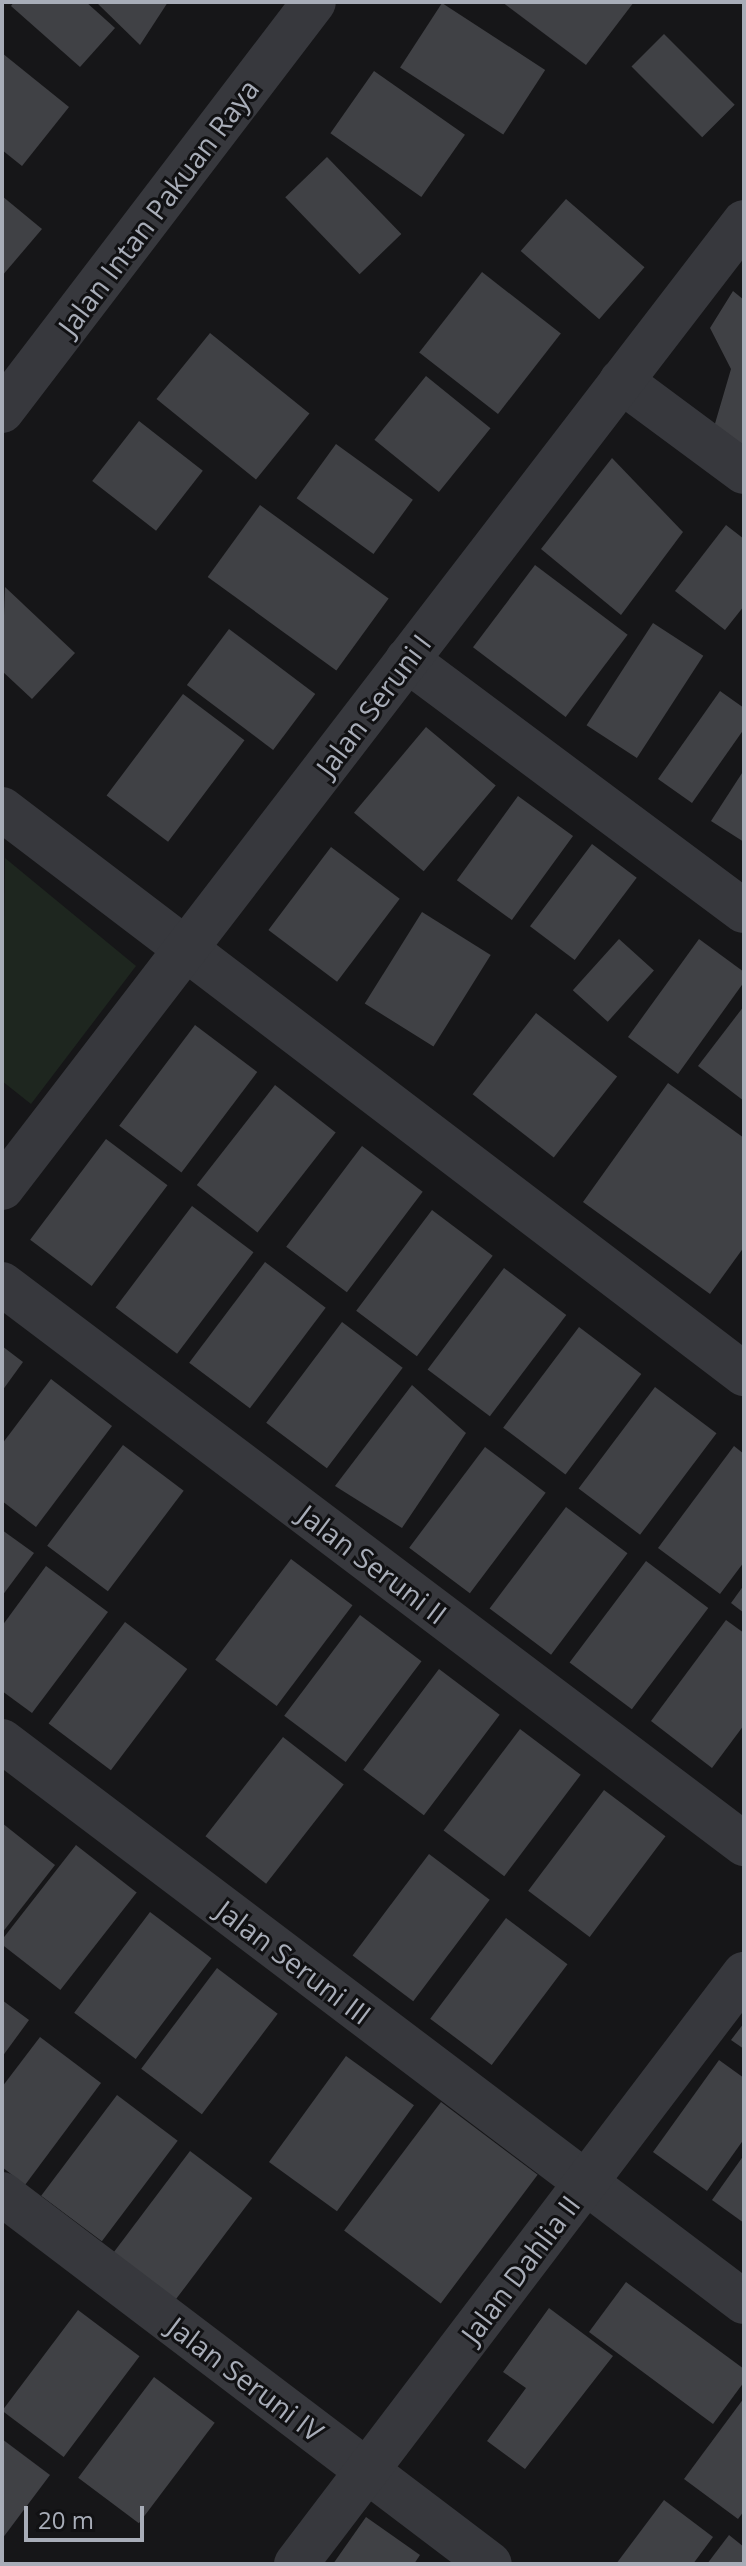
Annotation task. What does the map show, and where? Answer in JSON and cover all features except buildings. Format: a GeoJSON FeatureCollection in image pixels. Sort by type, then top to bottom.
{"type":"FeatureCollection","features":[{"type":"Feature","properties":{"kind":"street","name":"Jalan Intan Pakuan Raya"},"geometry":{"type":"LineString","coordinates":[[2,411],[314,2]]}},
{"type":"Feature","properties":{"kind":"street","name":"Jalan Seruni I"},"geometry":{"type":"LineString","coordinates":[[2,1188],[744,222]]}},
{"type":"Feature","properties":{"kind":"street"},"geometry":{"type":"LineString","coordinates":[[621,381],[744,472]]}},
{"type":"Feature","properties":{"kind":"street"},"geometry":{"type":"LineString","coordinates":[[407,660],[744,911]]}},
{"type":"Feature","properties":{"kind":"street"},"geometry":{"type":"LineString","coordinates":[[2,809],[744,1374]]}},
{"type":"Feature","properties":{"kind":"street","name":"Jalan Seruni II"},"geometry":{"type":"LineString","coordinates":[[2,1284],[744,1844]]}},
{"type":"Feature","properties":{"kind":"street","name":"Jalan Seruni III"},"geometry":{"type":"LineString","coordinates":[[2,1741],[744,2302]]}},
{"type":"Feature","properties":{"kind":"street","name":"Jalan Dahlia II"},"geometry":{"type":"LineString","coordinates":[[296,2564],[744,1974]]}},
{"type":"Feature","properties":{"kind":"street","name":"Jalan Seruni IV"},"geometry":{"type":"LineString","coordinates":[[2,2194],[490,2564]]}},
{"type":"Feature","properties":{"kind":"shaded area"},"geometry":{"type":"Polygon","coordinates":[[[5,858],[136,966],[31,1104],[2,1081],[5,858]]]}}]}
